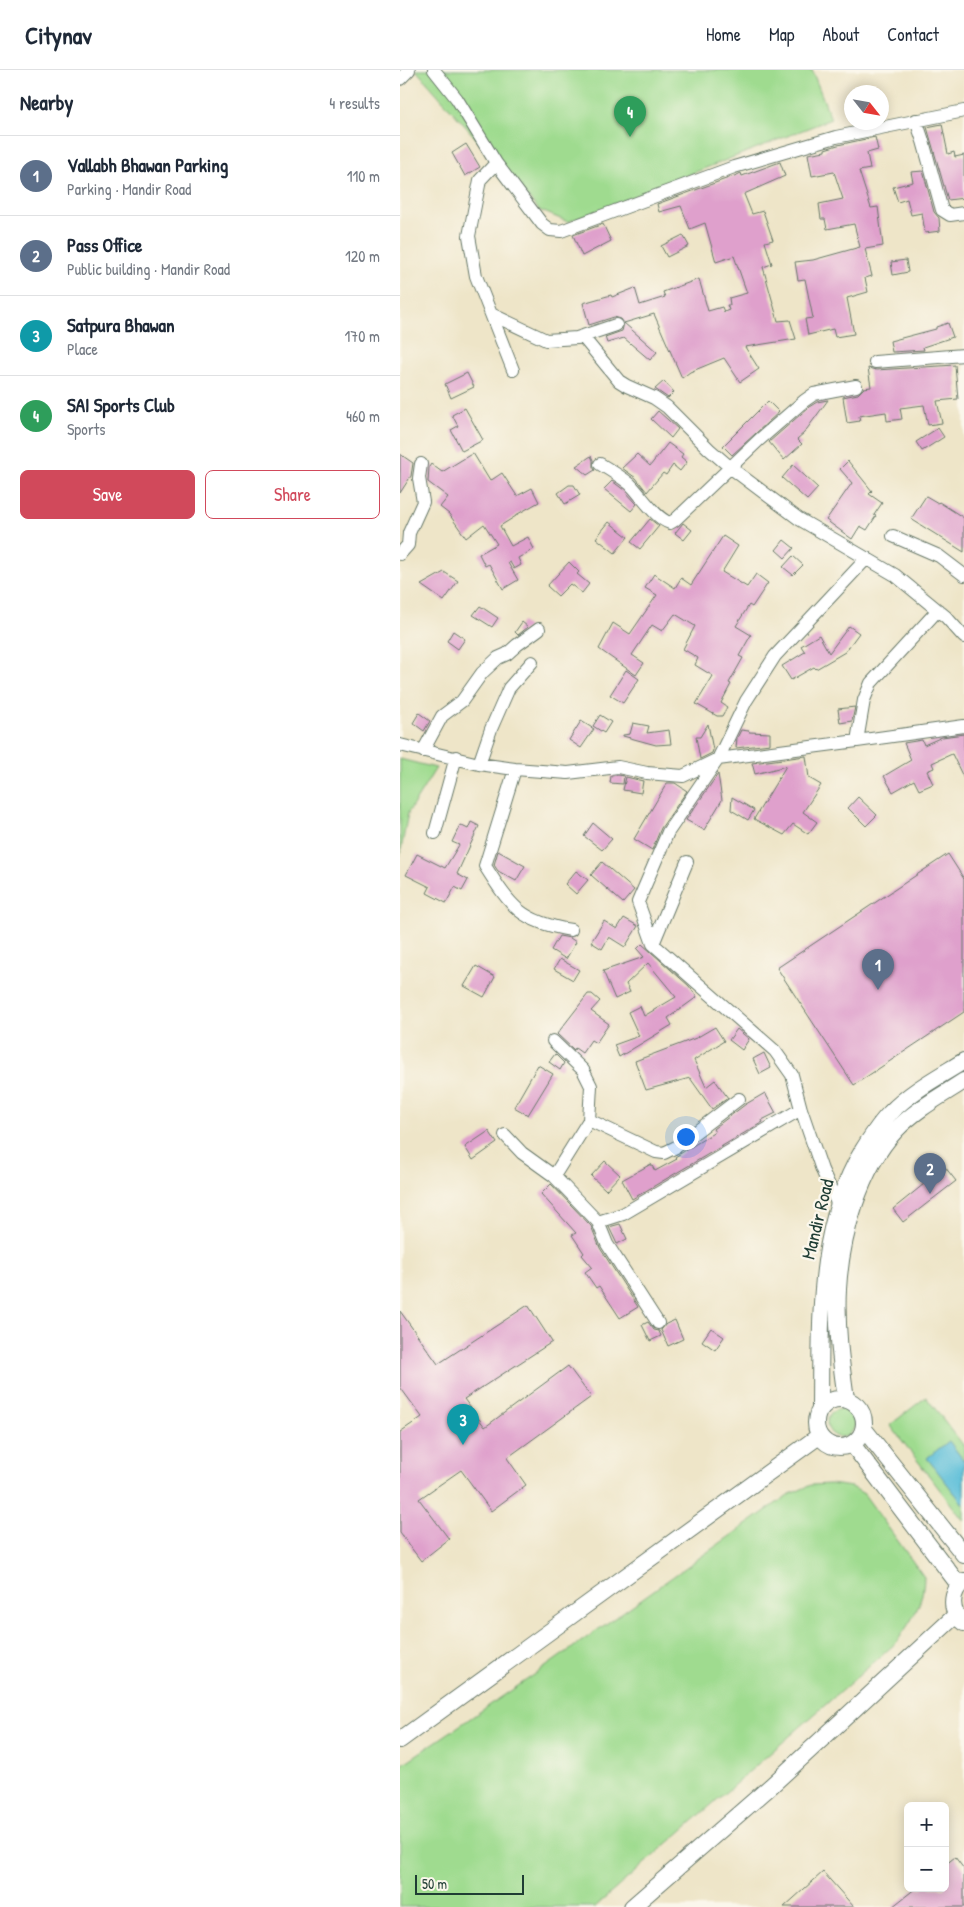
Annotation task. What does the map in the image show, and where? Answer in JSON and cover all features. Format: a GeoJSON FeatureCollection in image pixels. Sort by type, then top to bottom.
{"type":"FeatureCollection","features":[{"type":"Feature","properties":{"kind":"street"},"geometry":{"type":"LineString","coordinates":[[400,79],[409,70]]}},
{"type":"Feature","properties":{"kind":"street"},"geometry":{"type":"LineString","coordinates":[[434,70],[457,99],[496,163],[542,224],[550,230],[561,231],[734,167],[836,137],[964,111]]}},
{"type":"Feature","properties":{"kind":"street"},"geometry":{"type":"LineString","coordinates":[[916,120],[924,141],[942,210],[950,215],[964,213]]}},
{"type":"Feature","properties":{"kind":"street"},"geometry":{"type":"LineString","coordinates":[[496,163],[480,180],[469,236],[476,276],[513,370]]}},
{"type":"Feature","properties":{"kind":"street"},"geometry":{"type":"LineString","coordinates":[[491,314],[546,340],[582,336],[616,326]]}},
{"type":"Feature","properties":{"kind":"street"},"geometry":{"type":"LineString","coordinates":[[582,336],[620,381],[654,398],[667,407],[731,468],[799,519],[895,575],[938,610],[964,637]]}},
{"type":"Feature","properties":{"kind":"street"},"geometry":{"type":"LineString","coordinates":[[875,362],[963,355],[964,368]]}},
{"type":"Feature","properties":{"kind":"street"},"geometry":{"type":"LineString","coordinates":[[600,464],[629,484],[643,497],[658,516],[670,522],[675,520],[759,440],[809,397],[827,391],[856,386]]}},
{"type":"Feature","properties":{"kind":"street"},"geometry":{"type":"LineString","coordinates":[[400,554],[408,545],[409,533],[423,502],[419,478],[421,464]]}},
{"type":"Feature","properties":{"kind":"street"},"geometry":{"type":"LineString","coordinates":[[893,536],[938,556],[964,575]]}},
{"type":"Feature","properties":{"kind":"street"},"geometry":{"type":"LineString","coordinates":[[838,1205],[822,1170],[801,1109],[792,1075],[775,1051],[653,944],[638,902],[668,832],[718,759],[746,701],[775,656],[867,558]]}},
{"type":"Feature","properties":{"kind":"street"},"geometry":{"type":"LineString","coordinates":[[858,741],[864,700],[871,683],[938,610]]}},
{"type":"Feature","properties":{"kind":"street"},"geometry":{"type":"LineString","coordinates":[[423,751],[442,716],[462,701],[482,672],[498,658],[507,654],[539,629]]}},
{"type":"Feature","properties":{"kind":"street"},"geometry":{"type":"LineString","coordinates":[[479,764],[491,729],[509,688],[532,662]]}},
{"type":"Feature","properties":{"kind":"street"},"geometry":{"type":"LineString","coordinates":[[400,745],[479,764],[515,769],[568,773],[618,767],[647,773],[683,776],[718,759],[964,726]]}},
{"type":"Feature","properties":{"kind":"street"},"geometry":{"type":"LineString","coordinates":[[435,833],[456,758]]}},
{"type":"Feature","properties":{"kind":"street"},"geometry":{"type":"LineString","coordinates":[[515,769],[485,866],[506,899],[521,913],[548,927],[571,930]]}},
{"type":"Feature","properties":{"kind":"street"},"geometry":{"type":"LineString","coordinates":[[653,944],[687,862]]}},
{"type":"Feature","properties":{"kind":"street"},"geometry":{"type":"LineString","coordinates":[[553,1041],[583,1070],[591,1086],[589,1120],[554,1176]]}},
{"type":"Feature","properties":{"kind":"street","name":"Mandir Road"},"geometry":{"type":"LineString","coordinates":[[820,1408],[822,1294],[827,1254],[840,1196],[857,1160],[888,1114],[910,1096],[964,1061]]}},
{"type":"Feature","properties":{"kind":"street","name":"Mandir Road"},"geometry":{"type":"LineString","coordinates":[[846,1399],[839,1344],[839,1274],[849,1225],[859,1192],[871,1166],[896,1130],[906,1120],[964,1081]]}},
{"type":"Feature","properties":{"kind":"street"},"geometry":{"type":"LineString","coordinates":[[589,1120],[656,1152],[664,1153],[676,1147],[739,1099]]}},
{"type":"Feature","properties":{"kind":"street"},"geometry":{"type":"LineString","coordinates":[[598,1222],[623,1214],[801,1109]]}},
{"type":"Feature","properties":{"kind":"street"},"geometry":{"type":"LineString","coordinates":[[505,1135],[522,1153],[554,1176],[598,1222],[608,1244],[658,1324]]}},
{"type":"Feature","properties":{"kind":"street"},"geometry":{"type":"LineString","coordinates":[[837,1399],[846,1399],[855,1404],[861,1411],[864,1420],[864,1430],[860,1438],[843,1448],[825,1443],[815,1427],[816,1417],[820,1408],[827,1402],[837,1399]]}},
{"type":"Feature","properties":{"kind":"street"},"geometry":{"type":"LineString","coordinates":[[864,1430],[964,1555]]}},
{"type":"Feature","properties":{"kind":"street"},"geometry":{"type":"LineString","coordinates":[[400,1740],[819,1436]]}},
{"type":"Feature","properties":{"kind":"street"},"geometry":{"type":"LineString","coordinates":[[632,1907],[960,1619],[952,1599],[962,1583],[852,1444]]}},
{"type":"Feature","properties":{"kind":"green space"},"geometry":{"type":"Polygon","coordinates":[[[416,70],[812,70],[831,119],[568,222],[539,210],[416,70]]]}},
{"type":"Feature","properties":{"kind":"green space"},"geometry":{"type":"Polygon","coordinates":[[[400,759],[436,768],[408,813],[400,856],[400,759]]]}},
{"type":"Feature","properties":{"kind":"green space"},"geometry":{"type":"Polygon","coordinates":[[[926,1397],[964,1446],[964,1461],[949,1441],[927,1458],[964,1505],[964,1521],[890,1425],[926,1397]]]}},
{"type":"Feature","properties":{"kind":"green space"},"geometry":{"type":"Polygon","coordinates":[[[841,1409],[851,1413],[855,1423],[851,1433],[841,1437],[831,1433],[827,1423],[831,1413],[841,1409]]]}},
{"type":"Feature","properties":{"kind":"green space"},"geometry":{"type":"Polygon","coordinates":[[[830,1484],[852,1487],[864,1494],[924,1577],[919,1604],[897,1642],[595,1907],[400,1907],[400,1766],[534,1675],[788,1495],[811,1485],[830,1484]]]}},
{"type":"Feature","properties":{"kind":"water"},"geometry":{"type":"Polygon","coordinates":[[[949,1441],[964,1461],[964,1505],[927,1458],[949,1441]]]}},
{"type":"Feature","properties":{"kind":"building"},"geometry":{"type":"Polygon","coordinates":[[[942,124],[948,154],[954,152],[955,157],[964,155],[964,198],[948,200],[927,127],[942,124]]]}},
{"type":"Feature","properties":{"kind":"building"},"geometry":{"type":"Polygon","coordinates":[[[875,137],[878,150],[867,153],[870,169],[859,171],[871,208],[878,207],[883,246],[865,249],[872,276],[865,278],[868,292],[847,298],[854,334],[835,337],[833,329],[808,335],[805,319],[813,318],[805,279],[798,280],[795,262],[813,260],[860,247],[854,224],[827,229],[825,219],[821,219],[819,204],[843,199],[834,172],[812,176],[808,154],[875,137]]]}},
{"type":"Feature","properties":{"kind":"building"},"geometry":{"type":"Polygon","coordinates":[[[466,144],[480,167],[465,176],[452,153],[466,144]]]}},
{"type":"Feature","properties":{"kind":"building"},"geometry":{"type":"Polygon","coordinates":[[[780,162],[785,176],[744,194],[752,214],[763,211],[773,240],[765,242],[772,264],[763,267],[778,321],[790,320],[796,339],[745,347],[759,369],[740,382],[724,358],[690,372],[682,378],[654,314],[624,323],[621,319],[614,317],[589,325],[583,303],[611,295],[612,297],[635,288],[640,305],[665,297],[663,292],[699,279],[708,311],[722,307],[724,312],[729,310],[727,305],[730,305],[729,298],[747,293],[734,256],[716,262],[705,223],[690,229],[681,206],[659,212],[657,204],[741,173],[742,176],[780,162]]]}},
{"type":"Feature","properties":{"kind":"building"},"geometry":{"type":"Polygon","coordinates":[[[923,171],[934,212],[939,218],[940,231],[925,233],[922,213],[911,215],[907,199],[898,202],[893,187],[913,182],[911,172],[923,171]]]}},
{"type":"Feature","properties":{"kind":"building"},"geometry":{"type":"Polygon","coordinates":[[[603,224],[611,241],[582,256],[573,235],[603,224]]]}},
{"type":"Feature","properties":{"kind":"building"},"geometry":{"type":"Polygon","coordinates":[[[683,235],[689,246],[667,257],[661,246],[683,235]]]}},
{"type":"Feature","properties":{"kind":"building"},"geometry":{"type":"Polygon","coordinates":[[[906,260],[908,272],[893,275],[891,262],[906,260]]]}},
{"type":"Feature","properties":{"kind":"building"},"geometry":{"type":"Polygon","coordinates":[[[624,323],[657,352],[650,360],[624,338],[607,343],[605,337],[622,331],[624,323]]]}},
{"type":"Feature","properties":{"kind":"building"},"geometry":{"type":"Polygon","coordinates":[[[948,323],[953,337],[923,347],[924,350],[892,352],[890,341],[936,329],[936,327],[948,323]]]}},
{"type":"Feature","properties":{"kind":"building"},"geometry":{"type":"Polygon","coordinates":[[[955,365],[958,399],[937,401],[942,423],[928,425],[924,405],[900,408],[902,419],[887,421],[886,412],[859,416],[860,421],[847,423],[843,397],[858,394],[864,388],[871,387],[868,368],[876,370],[955,365]]]}},
{"type":"Feature","properties":{"kind":"building"},"geometry":{"type":"Polygon","coordinates":[[[467,373],[474,387],[451,398],[445,384],[467,373]]]}},
{"type":"Feature","properties":{"kind":"building"},"geometry":{"type":"Polygon","coordinates":[[[664,381],[674,392],[668,398],[655,389],[664,381]]]}},
{"type":"Feature","properties":{"kind":"building"},"geometry":{"type":"Polygon","coordinates":[[[828,400],[804,433],[797,439],[802,444],[784,460],[769,442],[809,407],[817,402],[828,400]]]}},
{"type":"Feature","properties":{"kind":"building"},"geometry":{"type":"Polygon","coordinates":[[[768,401],[779,412],[732,455],[723,446],[768,401]]]}},
{"type":"Feature","properties":{"kind":"building"},"geometry":{"type":"Polygon","coordinates":[[[465,408],[483,440],[462,451],[451,430],[458,426],[452,415],[465,408]]]}},
{"type":"Feature","properties":{"kind":"building"},"geometry":{"type":"Polygon","coordinates":[[[658,411],[678,429],[671,438],[651,419],[658,411]]]}},
{"type":"Feature","properties":{"kind":"building"},"geometry":{"type":"Polygon","coordinates":[[[938,428],[944,437],[922,451],[916,442],[938,428]]]}},
{"type":"Feature","properties":{"kind":"building"},"geometry":{"type":"Polygon","coordinates":[[[668,443],[683,454],[681,457],[687,462],[680,471],[673,465],[666,475],[663,473],[647,492],[636,478],[622,468],[637,454],[650,466],[668,443]]]}},
{"type":"Feature","properties":{"kind":"building"},"geometry":{"type":"Polygon","coordinates":[[[473,453],[490,481],[502,473],[517,496],[532,488],[539,502],[500,526],[511,546],[528,537],[534,549],[518,558],[521,565],[514,569],[510,562],[508,563],[518,580],[503,589],[489,564],[485,566],[479,554],[497,544],[484,524],[466,538],[449,514],[440,507],[448,497],[428,482],[431,464],[442,472],[473,453]]]}},
{"type":"Feature","properties":{"kind":"building"},"geometry":{"type":"Polygon","coordinates":[[[400,454],[413,463],[411,476],[400,493],[400,454]]]}},
{"type":"Feature","properties":{"kind":"building"},"geometry":{"type":"Polygon","coordinates":[[[591,456],[595,470],[587,475],[576,466],[591,456]]]}},
{"type":"Feature","properties":{"kind":"building"},"geometry":{"type":"Polygon","coordinates":[[[848,461],[872,491],[869,494],[882,503],[867,530],[860,526],[852,539],[826,520],[852,483],[840,469],[848,461]]]}},
{"type":"Feature","properties":{"kind":"building"},"geometry":{"type":"Polygon","coordinates":[[[793,465],[818,488],[807,500],[782,478],[793,465]]]}},
{"type":"Feature","properties":{"kind":"building"},"geometry":{"type":"Polygon","coordinates":[[[612,481],[624,490],[637,504],[631,511],[604,489],[612,481]]]}},
{"type":"Feature","properties":{"kind":"building"},"geometry":{"type":"Polygon","coordinates":[[[569,485],[574,485],[580,495],[565,504],[558,493],[569,485]]]}},
{"type":"Feature","properties":{"kind":"building"},"geometry":{"type":"Polygon","coordinates":[[[926,496],[964,518],[964,552],[911,519],[926,496]]]}},
{"type":"Feature","properties":{"kind":"building"},"geometry":{"type":"Polygon","coordinates":[[[650,519],[659,526],[640,549],[631,542],[650,519]]]}},
{"type":"Feature","properties":{"kind":"building"},"geometry":{"type":"Polygon","coordinates":[[[609,522],[628,537],[615,553],[596,538],[609,522]]]}},
{"type":"Feature","properties":{"kind":"building"},"geometry":{"type":"Polygon","coordinates":[[[683,523],[692,530],[684,540],[675,533],[683,523]]]}},
{"type":"Feature","properties":{"kind":"building"},"geometry":{"type":"Polygon","coordinates":[[[723,536],[738,546],[722,572],[747,587],[756,574],[768,583],[752,607],[749,605],[736,626],[751,635],[739,656],[743,658],[729,683],[731,684],[721,703],[727,707],[722,716],[717,716],[696,704],[713,676],[695,665],[698,658],[683,649],[695,626],[675,614],[662,631],[652,625],[632,655],[644,663],[636,675],[599,649],[613,623],[630,634],[657,595],[645,588],[654,574],[675,588],[681,578],[691,585],[723,536]]]}},
{"type":"Feature","properties":{"kind":"building"},"geometry":{"type":"Polygon","coordinates":[[[784,540],[794,548],[785,558],[776,550],[784,540]]]}},
{"type":"Feature","properties":{"kind":"building"},"geometry":{"type":"Polygon","coordinates":[[[793,556],[803,565],[793,575],[783,567],[793,556]]]}},
{"type":"Feature","properties":{"kind":"building"},"geometry":{"type":"Polygon","coordinates":[[[569,562],[579,572],[577,574],[589,584],[582,593],[570,584],[558,596],[547,586],[569,562]]]}},
{"type":"Feature","properties":{"kind":"building"},"geometry":{"type":"Polygon","coordinates":[[[444,572],[458,581],[444,601],[421,585],[444,572]]]}},
{"type":"Feature","properties":{"kind":"building"},"geometry":{"type":"Polygon","coordinates":[[[480,606],[498,618],[492,627],[473,615],[480,606]]]}},
{"type":"Feature","properties":{"kind":"building"},"geometry":{"type":"Polygon","coordinates":[[[522,622],[528,627],[518,635],[515,632],[522,622]]]}},
{"type":"Feature","properties":{"kind":"building"},"geometry":{"type":"Polygon","coordinates":[[[849,626],[859,633],[845,652],[816,669],[814,667],[791,680],[782,666],[805,652],[801,646],[819,635],[829,653],[849,626]]]}},
{"type":"Feature","properties":{"kind":"building"},"geometry":{"type":"Polygon","coordinates":[[[453,631],[465,639],[458,649],[447,641],[453,631]]]}},
{"type":"Feature","properties":{"kind":"building"},"geometry":{"type":"Polygon","coordinates":[[[626,670],[639,679],[623,703],[610,695],[626,670]]]}},
{"type":"Feature","properties":{"kind":"building"},"geometry":{"type":"Polygon","coordinates":[[[855,707],[852,721],[840,723],[838,709],[855,707]]]}},
{"type":"Feature","properties":{"kind":"building"},"geometry":{"type":"Polygon","coordinates":[[[419,713],[430,721],[424,731],[413,723],[419,713]]]}},
{"type":"Feature","properties":{"kind":"building"},"geometry":{"type":"Polygon","coordinates":[[[600,715],[611,722],[604,733],[593,726],[600,715]]]}},
{"type":"Feature","properties":{"kind":"building"},"geometry":{"type":"Polygon","coordinates":[[[581,721],[594,729],[581,748],[569,740],[581,721]]]}},
{"type":"Feature","properties":{"kind":"building"},"geometry":{"type":"Polygon","coordinates":[[[633,723],[649,726],[647,733],[669,730],[671,744],[656,745],[623,736],[630,734],[633,723]]]}},
{"type":"Feature","properties":{"kind":"building"},"geometry":{"type":"Polygon","coordinates":[[[708,724],[713,750],[712,753],[700,759],[696,737],[700,737],[708,724]]]}},
{"type":"Feature","properties":{"kind":"building"},"geometry":{"type":"Polygon","coordinates":[[[741,730],[770,733],[770,744],[736,748],[737,738],[741,730]]]}},
{"type":"Feature","properties":{"kind":"building"},"geometry":{"type":"Polygon","coordinates":[[[964,734],[964,779],[952,754],[932,763],[934,768],[927,771],[933,784],[919,790],[914,780],[893,792],[884,776],[911,760],[904,743],[922,740],[924,745],[942,737],[964,734]]]}},
{"type":"Feature","properties":{"kind":"building"},"geometry":{"type":"Polygon","coordinates":[[[806,756],[809,778],[821,785],[803,812],[817,822],[808,834],[793,824],[784,835],[754,819],[786,766],[755,774],[752,763],[806,756]]]}},
{"type":"Feature","properties":{"kind":"building"},"geometry":{"type":"Polygon","coordinates":[[[718,774],[722,800],[704,830],[686,820],[718,774]]]}},
{"type":"Feature","properties":{"kind":"building"},"geometry":{"type":"Polygon","coordinates":[[[611,776],[624,776],[623,784],[610,783],[611,776]]]}},
{"type":"Feature","properties":{"kind":"building"},"geometry":{"type":"Polygon","coordinates":[[[626,777],[643,781],[641,793],[623,790],[626,777]]]}},
{"type":"Feature","properties":{"kind":"building"},"geometry":{"type":"Polygon","coordinates":[[[667,783],[675,783],[687,791],[661,828],[652,850],[634,839],[667,783]]]}},
{"type":"Feature","properties":{"kind":"building"},"geometry":{"type":"Polygon","coordinates":[[[732,797],[754,810],[748,820],[731,810],[732,797]]]}},
{"type":"Feature","properties":{"kind":"building"},"geometry":{"type":"Polygon","coordinates":[[[858,797],[877,815],[866,826],[848,808],[858,797]]]}},
{"type":"Feature","properties":{"kind":"building"},"geometry":{"type":"Polygon","coordinates":[[[471,822],[479,826],[457,874],[468,880],[462,891],[455,887],[446,903],[427,893],[430,887],[406,875],[417,854],[445,868],[459,845],[452,842],[460,825],[468,829],[471,822]]]}},
{"type":"Feature","properties":{"kind":"building"},"geometry":{"type":"Polygon","coordinates":[[[593,823],[612,839],[602,850],[584,836],[593,823]]]}},
{"type":"Feature","properties":{"kind":"building"},"geometry":{"type":"Polygon","coordinates":[[[498,851],[525,866],[516,881],[498,871],[494,865],[498,851]]]}},
{"type":"Feature","properties":{"kind":"building"},"geometry":{"type":"Polygon","coordinates":[[[948,854],[964,879],[964,1012],[854,1085],[777,968],[948,854]]]}},
{"type":"Feature","properties":{"kind":"building"},"geometry":{"type":"Polygon","coordinates":[[[602,862],[634,890],[623,903],[591,875],[602,862]]]}},
{"type":"Feature","properties":{"kind":"building"},"geometry":{"type":"Polygon","coordinates":[[[576,871],[588,880],[576,894],[565,884],[576,871]]]}},
{"type":"Feature","properties":{"kind":"building"},"geometry":{"type":"Polygon","coordinates":[[[624,918],[638,926],[625,947],[609,937],[602,949],[591,942],[604,921],[617,929],[624,918]]]}},
{"type":"Feature","properties":{"kind":"building"},"geometry":{"type":"Polygon","coordinates":[[[559,936],[570,938],[576,942],[566,959],[551,950],[559,936]]]}},
{"type":"Feature","properties":{"kind":"building"},"geometry":{"type":"Polygon","coordinates":[[[642,944],[689,986],[697,997],[668,1018],[672,1025],[619,1057],[614,1045],[639,1036],[628,1012],[640,1006],[644,1016],[676,997],[648,963],[626,984],[630,992],[615,999],[603,971],[644,957],[637,949],[642,944]]]}},
{"type":"Feature","properties":{"kind":"building"},"geometry":{"type":"Polygon","coordinates":[[[560,959],[579,970],[573,980],[554,969],[560,959]]]}},
{"type":"Feature","properties":{"kind":"building"},"geometry":{"type":"Polygon","coordinates":[[[476,966],[495,977],[484,997],[464,986],[476,966]]]}},
{"type":"Feature","properties":{"kind":"building"},"geometry":{"type":"Polygon","coordinates":[[[588,994],[592,994],[600,1001],[591,1011],[609,1024],[596,1043],[591,1040],[582,1053],[575,1048],[574,1050],[557,1034],[588,994]]]}},
{"type":"Feature","properties":{"kind":"building"},"geometry":{"type":"Polygon","coordinates":[[[715,1027],[724,1041],[694,1060],[706,1087],[715,1080],[728,1098],[712,1109],[690,1078],[646,1090],[635,1061],[696,1038],[715,1027]]]}},
{"type":"Feature","properties":{"kind":"building"},"geometry":{"type":"Polygon","coordinates":[[[737,1029],[749,1039],[742,1050],[729,1040],[737,1029]]]}},
{"type":"Feature","properties":{"kind":"building"},"geometry":{"type":"Polygon","coordinates":[[[764,1053],[771,1068],[760,1074],[753,1059],[764,1053]]]}},
{"type":"Feature","properties":{"kind":"building"},"geometry":{"type":"Polygon","coordinates":[[[555,1054],[564,1063],[560,1070],[549,1062],[555,1054]]]}},
{"type":"Feature","properties":{"kind":"building"},"geometry":{"type":"Polygon","coordinates":[[[538,1065],[553,1074],[528,1115],[514,1107],[538,1065]]]}},
{"type":"Feature","properties":{"kind":"building"},"geometry":{"type":"Polygon","coordinates":[[[765,1093],[776,1113],[632,1199],[622,1180],[651,1164],[655,1171],[677,1159],[675,1157],[715,1132],[713,1129],[746,1104],[765,1093]]]}},
{"type":"Feature","properties":{"kind":"building"},"geometry":{"type":"Polygon","coordinates":[[[489,1131],[497,1143],[473,1160],[465,1147],[489,1131]]]}},
{"type":"Feature","properties":{"kind":"building"},"geometry":{"type":"Polygon","coordinates":[[[605,1161],[620,1175],[606,1190],[591,1176],[605,1161]]]}},
{"type":"Feature","properties":{"kind":"building"},"geometry":{"type":"Polygon","coordinates":[[[945,1167],[956,1181],[903,1222],[893,1209],[945,1167]]]}},
{"type":"Feature","properties":{"kind":"building"},"geometry":{"type":"Polygon","coordinates":[[[551,1184],[591,1226],[600,1248],[638,1307],[620,1318],[599,1286],[596,1288],[585,1272],[592,1267],[582,1255],[584,1253],[572,1235],[576,1233],[541,1194],[551,1184]]]}},
{"type":"Feature","properties":{"kind":"building"},"geometry":{"type":"Polygon","coordinates":[[[620,1224],[627,1239],[617,1244],[609,1227],[620,1224]]]}},
{"type":"Feature","properties":{"kind":"building"},"geometry":{"type":"Polygon","coordinates":[[[528,1305],[552,1342],[464,1399],[485,1427],[568,1366],[591,1397],[507,1458],[526,1485],[491,1511],[461,1470],[419,1499],[449,1539],[421,1561],[400,1533],[400,1432],[422,1417],[400,1387],[400,1311],[438,1364],[528,1305]]]}},
{"type":"Feature","properties":{"kind":"building"},"geometry":{"type":"Polygon","coordinates":[[[675,1320],[683,1339],[668,1346],[661,1330],[666,1324],[675,1320]]]}},
{"type":"Feature","properties":{"kind":"building"},"geometry":{"type":"Polygon","coordinates":[[[648,1322],[654,1330],[659,1331],[661,1336],[650,1341],[642,1325],[648,1322]]]}},
{"type":"Feature","properties":{"kind":"building"},"geometry":{"type":"Polygon","coordinates":[[[711,1328],[724,1337],[715,1350],[702,1341],[711,1328]]]}},
{"type":"Feature","properties":{"kind":"building"},"geometry":{"type":"Polygon","coordinates":[[[955,1857],[964,1869],[964,1907],[892,1907],[911,1892],[949,1892],[949,1862],[955,1857]]]}},
{"type":"Feature","properties":{"kind":"building"},"geometry":{"type":"Polygon","coordinates":[[[823,1872],[854,1907],[784,1907],[823,1872]]]}},
{"type":"Feature","properties":{"kind":"place","name":"SAI Sports Club"},"geometry":{"type":"Point","coordinates":[630,137]}},
{"type":"Feature","properties":{"kind":"place","name":"Vallabh Bhawan Parking"},"geometry":{"type":"Point","coordinates":[878,990]}},
{"type":"Feature","properties":{"kind":"place","name":"Pass Office"},"geometry":{"type":"Point","coordinates":[930,1194]}},
{"type":"Feature","properties":{"kind":"place","name":"Satpura Bhawan"},"geometry":{"type":"Point","coordinates":[463,1445]}}]}
